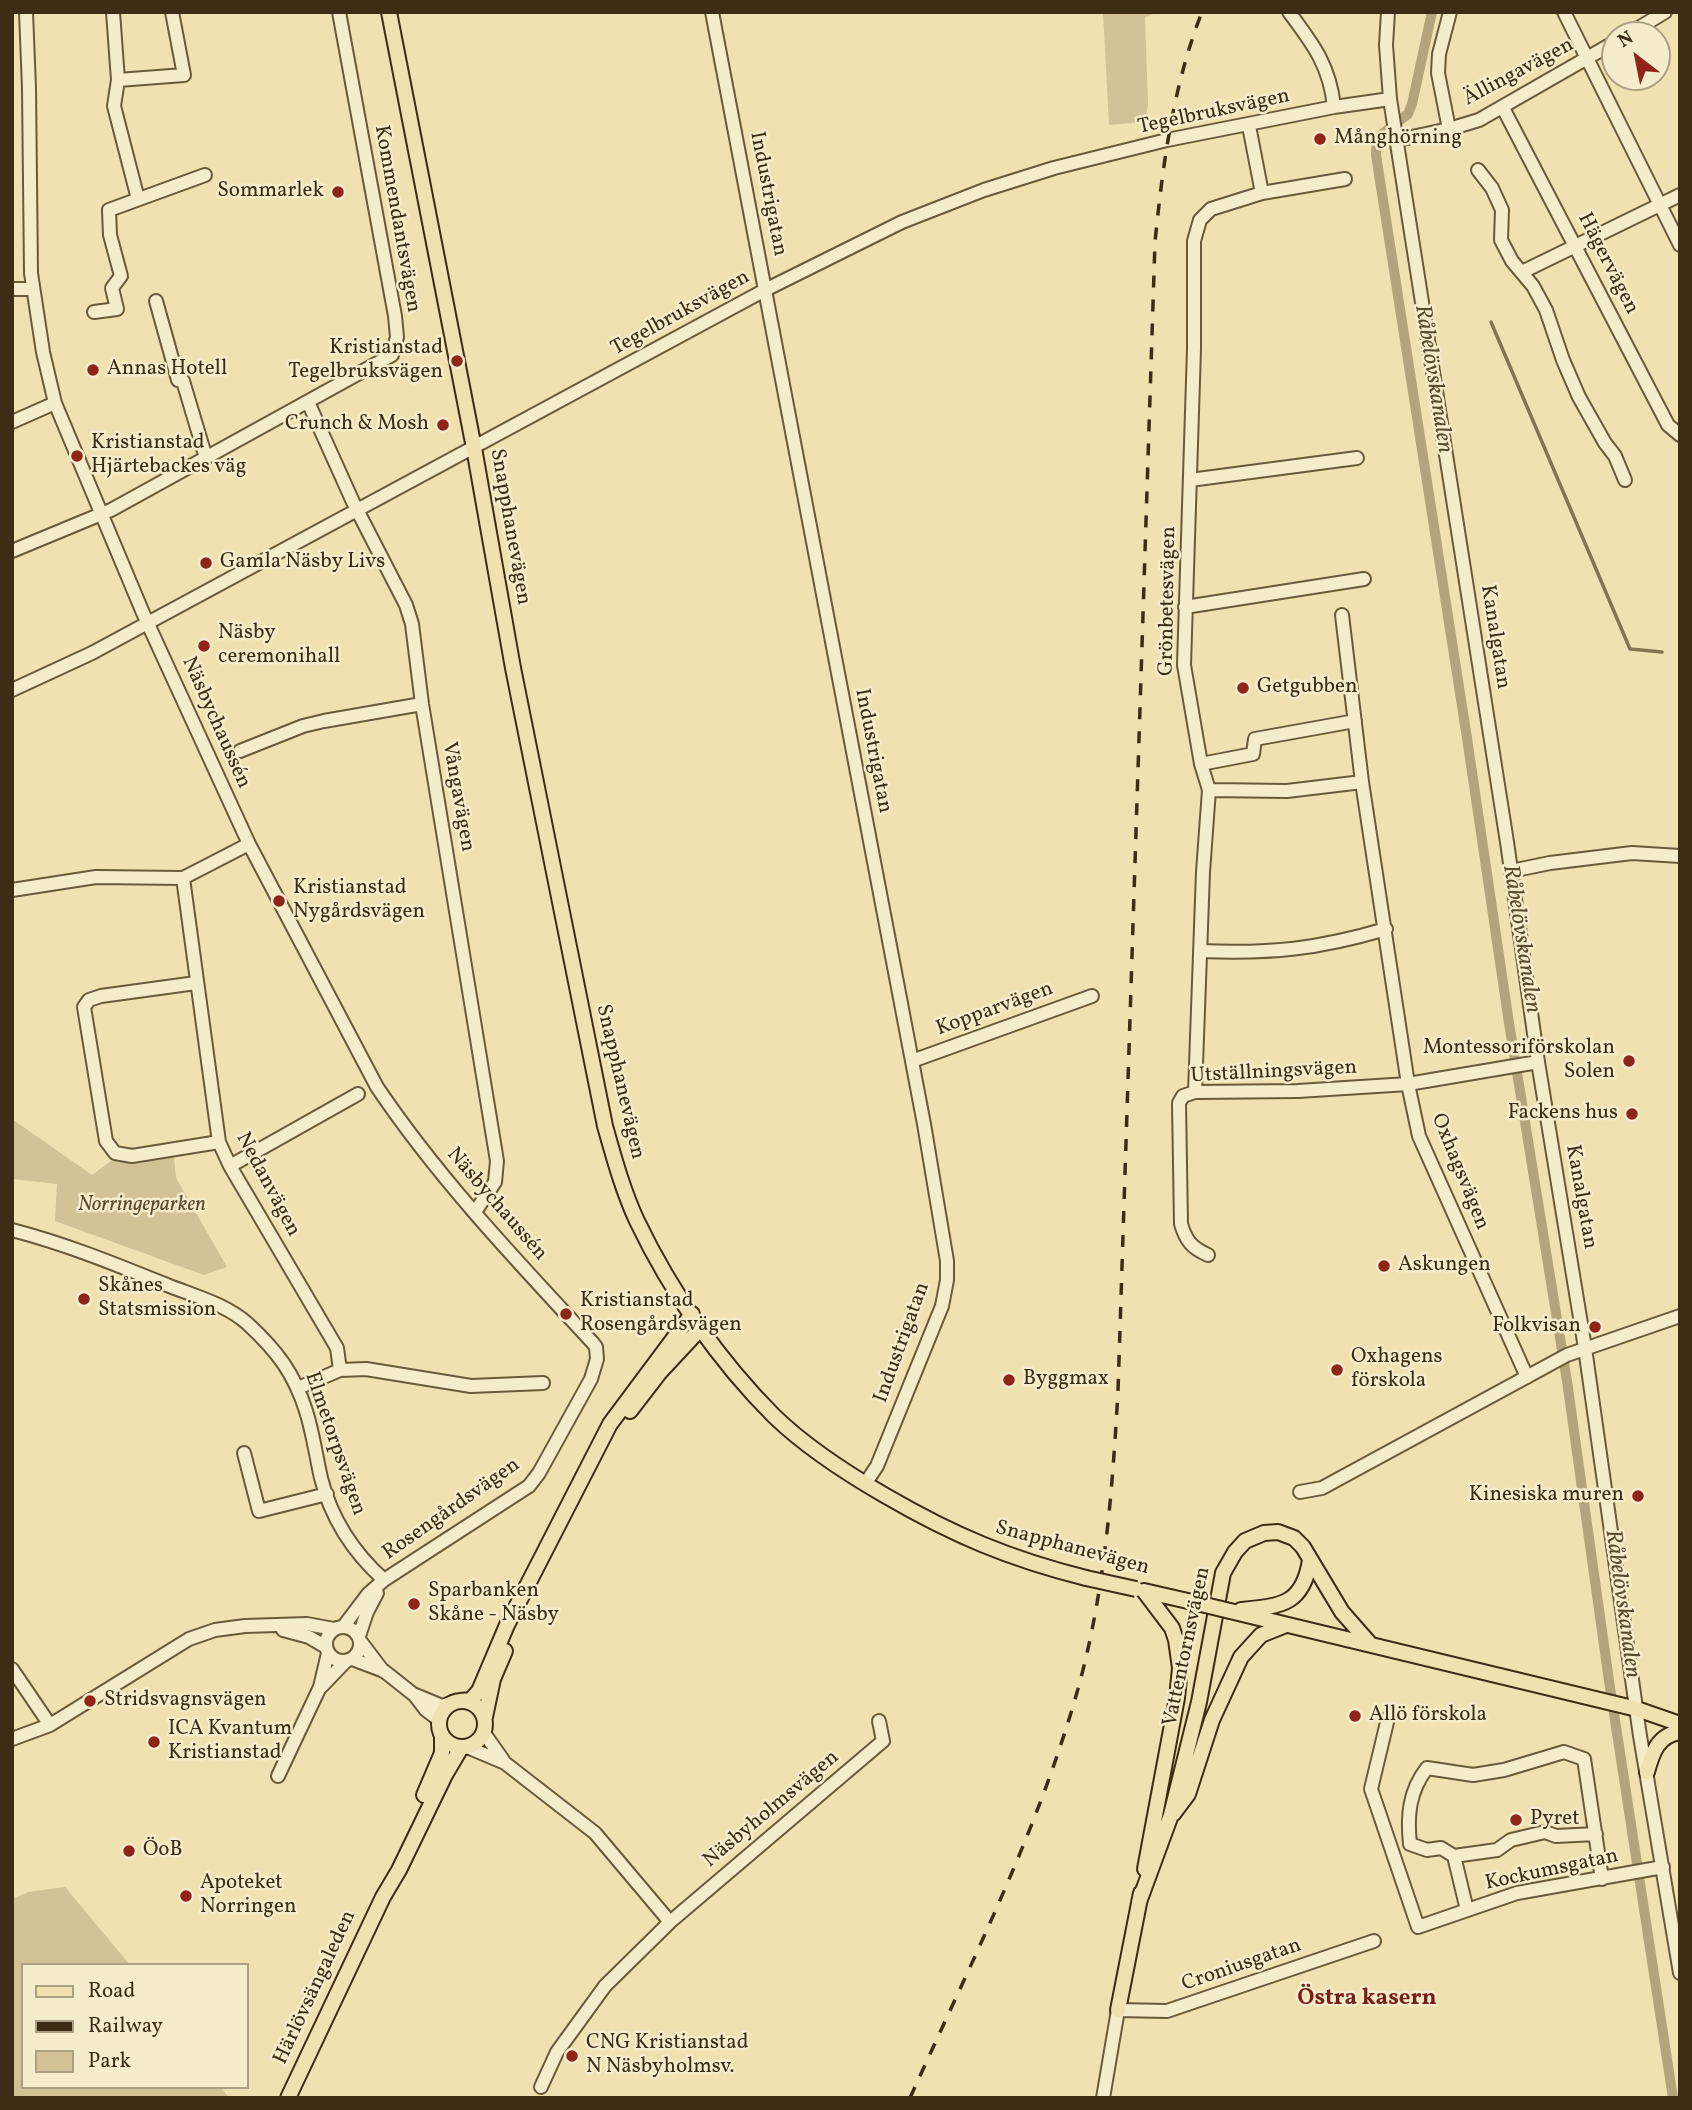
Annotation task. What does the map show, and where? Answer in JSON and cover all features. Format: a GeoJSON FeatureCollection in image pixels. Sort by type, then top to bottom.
{"type":"FeatureCollection","features":[{"type":"Feature","properties":{"kind":"main road","name":"Snapphanevägen"},"geometry":{"type":"LineString","coordinates":[[389,12],[474,447],[515,681],[605,1126],[637,1221],[692,1314],[733,1371],[775,1417],[817,1452],[865,1484],[933,1523],[984,1547],[1028,1563],[1086,1578],[1637,1709],[1680,1724]]}},
{"type":"Feature","properties":{"kind":"main road"},"geometry":{"type":"LineString","coordinates":[[545,1549],[522,1615],[493,1679],[484,1733],[480,1740],[464,1748],[454,1746],[442,1737],[439,1720],[442,1712],[457,1701],[471,1700],[479,1691],[488,1665],[545,1549],[588,1464],[610,1424],[692,1314]]}},
{"type":"Feature","properties":{"kind":"main road"},"geometry":{"type":"LineString","coordinates":[[588,1464],[660,1372],[701,1328]]}},
{"type":"Feature","properties":{"kind":"main road","name":"Vattentornsvägen"},"geometry":{"type":"LineString","coordinates":[[1139,1902],[1171,1815],[1199,1702],[1223,1573],[1231,1556],[1251,1537],[1264,1532],[1279,1532],[1298,1542],[1342,1612],[1371,1645]]}},
{"type":"Feature","properties":{"kind":"main road"},"geometry":{"type":"LineString","coordinates":[[1230,1611],[1269,1607],[1290,1600],[1303,1588],[1310,1560]]}},
{"type":"Feature","properties":{"kind":"main road"},"geometry":{"type":"LineString","coordinates":[[1140,1590],[1172,1628],[1180,1668],[1177,1698],[1155,1808]]}},
{"type":"Feature","properties":{"kind":"main road"},"geometry":{"type":"LineString","coordinates":[[1171,1815],[1188,1794],[1212,1720],[1241,1657],[1261,1635],[1286,1625]]}},
{"type":"Feature","properties":{"kind":"main road"},"geometry":{"type":"LineString","coordinates":[[457,1701],[475,1705],[485,1717]]}},
{"type":"Feature","properties":{"kind":"main road"},"geometry":{"type":"LineString","coordinates":[[1647,1772],[1652,1754],[1663,1738],[1680,1732]]}},
{"type":"Feature","properties":{"kind":"main road","name":"Härlövsängaleden"},"geometry":{"type":"LineString","coordinates":[[383,1897],[392,1867],[435,1773],[442,1753],[442,1737]]}},
{"type":"Feature","properties":{"kind":"main road","name":"Härlövsängaleden"},"geometry":{"type":"LineString","coordinates":[[288,2098],[383,1897],[445,1775],[464,1748]]}},
{"type":"Feature","properties":{"kind":"main road","name":"Vattentornsvägen"},"geometry":{"type":"LineString","coordinates":[[1118,2010],[1155,1808],[1182,1763]]}},
{"type":"Feature","properties":{"kind":"street","name":"Näsbychaussén"},"geometry":{"type":"LineString","coordinates":[[26,12],[32,289],[55,403],[102,514],[249,844],[377,1087],[402,1124],[475,1212],[593,1343],[597,1359]]}},
{"type":"Feature","properties":{"kind":"street"},"geometry":{"type":"LineString","coordinates":[[113,12],[118,80],[114,106],[138,199]]}},
{"type":"Feature","properties":{"kind":"street"},"geometry":{"type":"LineString","coordinates":[[118,80],[184,75],[172,12]]}},
{"type":"Feature","properties":{"kind":"street","name":"Kommendantsvägen"},"geometry":{"type":"LineString","coordinates":[[12,551],[102,514],[392,355],[397,337],[396,316],[339,12]]}},
{"type":"Feature","properties":{"kind":"street","name":"Industrigatan"},"geometry":{"type":"LineString","coordinates":[[712,12],[912,1061],[947,1261],[942,1306],[877,1466],[865,1484]]}},
{"type":"Feature","properties":{"kind":"street"},"geometry":{"type":"LineString","coordinates":[[1289,12],[1318,50],[1325,65],[1334,107]]}},
{"type":"Feature","properties":{"kind":"street","name":"Kanalgatan"},"geometry":{"type":"LineString","coordinates":[[1388,12],[1386,45],[1391,106],[1511,871],[1538,1062],[1585,1348],[1637,1709],[1680,1973]]}},
{"type":"Feature","properties":{"kind":"street"},"geometry":{"type":"LineString","coordinates":[[1449,129],[1438,73],[1439,54],[1450,12]]}},
{"type":"Feature","properties":{"kind":"street"},"geometry":{"type":"LineString","coordinates":[[1564,12],[1680,245]]}},
{"type":"Feature","properties":{"kind":"street","name":"Ällingavägen"},"geometry":{"type":"LineString","coordinates":[[1397,135],[1449,129],[1479,120],[1601,50]]}},
{"type":"Feature","properties":{"kind":"street","name":"Tegelbruksvägen"},"geometry":{"type":"LineString","coordinates":[[12,690],[92,653],[765,290],[902,222],[984,190],[1054,168],[1167,140],[1249,126],[1334,107],[1391,106]]}},
{"type":"Feature","properties":{"kind":"street","name":"Hägervägen"},"geometry":{"type":"LineString","coordinates":[[1503,108],[1668,425],[1680,435]]}},
{"type":"Feature","properties":{"kind":"street"},"geometry":{"type":"LineString","coordinates":[[1249,126],[1262,192]]}},
{"type":"Feature","properties":{"kind":"street"},"geometry":{"type":"LineString","coordinates":[[1478,170],[1499,200],[1502,210],[1501,240],[1512,261],[1546,310],[1579,397],[1615,456],[1625,480]]}},
{"type":"Feature","properties":{"kind":"street"},"geometry":{"type":"LineString","coordinates":[[94,312],[117,309],[112,288],[121,276],[110,235],[108,210],[205,175]]}},
{"type":"Feature","properties":{"kind":"street","name":"Grönbetesvägen"},"geometry":{"type":"LineString","coordinates":[[1195,1092],[1209,790],[1200,764],[1184,666],[1194,241],[1200,220],[1211,209],[1262,192],[1345,179]]}},
{"type":"Feature","properties":{"kind":"street"},"geometry":{"type":"LineString","coordinates":[[1522,272],[1680,195]]}},
{"type":"Feature","properties":{"kind":"street"},"geometry":{"type":"LineString","coordinates":[[12,289],[32,289]]}},
{"type":"Feature","properties":{"kind":"street"},"geometry":{"type":"LineString","coordinates":[[156,301],[178,380],[183,381],[206,458]]}},
{"type":"Feature","properties":{"kind":"street","name":"Vångavägen"},"geometry":{"type":"LineString","coordinates":[[308,402],[406,605],[412,624],[422,704],[497,1161],[495,1182],[475,1212]]}},
{"type":"Feature","properties":{"kind":"street"},"geometry":{"type":"LineString","coordinates":[[12,422],[55,403]]}},
{"type":"Feature","properties":{"kind":"street"},"geometry":{"type":"LineString","coordinates":[[1190,480],[1357,458]]}},
{"type":"Feature","properties":{"kind":"street"},"geometry":{"type":"LineString","coordinates":[[1185,607],[1364,579]]}},
{"type":"Feature","properties":{"kind":"street","name":"Oxhagsvägen"},"geometry":{"type":"LineString","coordinates":[[1342,615],[1362,782],[1419,1136],[1527,1377]]}},
{"type":"Feature","properties":{"kind":"street"},"geometry":{"type":"LineString","coordinates":[[240,751],[303,726],[422,704]]}},
{"type":"Feature","properties":{"kind":"street"},"geometry":{"type":"LineString","coordinates":[[1200,764],[1253,754],[1255,739],[1355,721]]}},
{"type":"Feature","properties":{"kind":"street"},"geometry":{"type":"LineString","coordinates":[[1209,790],[1287,791],[1362,782]]}},
{"type":"Feature","properties":{"kind":"street"},"geometry":{"type":"LineString","coordinates":[[12,890],[96,877],[183,878],[249,844]]}},
{"type":"Feature","properties":{"kind":"street"},"geometry":{"type":"LineString","coordinates":[[1511,871],[1550,863],[1632,853],[1680,856]]}},
{"type":"Feature","properties":{"kind":"street","name":"Nedanvägen"},"geometry":{"type":"LineString","coordinates":[[183,878],[219,1142],[230,1166],[337,1348],[340,1370]]}},
{"type":"Feature","properties":{"kind":"street"},"geometry":{"type":"LineString","coordinates":[[1200,951],[1253,954],[1299,949],[1339,943],[1386,929]]}},
{"type":"Feature","properties":{"kind":"street"},"geometry":{"type":"LineString","coordinates":[[196,983],[101,996],[89,1000],[84,1007],[106,1141],[115,1153],[132,1156],[219,1142]]}},
{"type":"Feature","properties":{"kind":"street","name":"Kopparvägen"},"geometry":{"type":"LineString","coordinates":[[912,1061],[1092,996]]}},
{"type":"Feature","properties":{"kind":"street","name":"Utställningsvägen"},"geometry":{"type":"LineString","coordinates":[[1208,1255],[1194,1249],[1185,1238],[1181,1224],[1179,1103],[1183,1096],[1195,1092],[1298,1091],[1409,1084],[1538,1062]]}},
{"type":"Feature","properties":{"kind":"street"},"geometry":{"type":"LineString","coordinates":[[230,1166],[358,1094]]}},
{"type":"Feature","properties":{"kind":"street","name":"Elmetorpsvägen"},"geometry":{"type":"LineString","coordinates":[[12,1230],[61,1242],[219,1305],[246,1323],[287,1367],[307,1414],[334,1515],[345,1534],[384,1580]]}},
{"type":"Feature","properties":{"kind":"street"},"geometry":{"type":"LineString","coordinates":[[1300,1492],[1322,1488],[1567,1355],[1675,1318],[1680,1331]]}},
{"type":"Feature","properties":{"kind":"street","name":"Rosengårdsvägen"},"geometry":{"type":"LineString","coordinates":[[339,1628],[384,1580],[529,1486],[539,1473],[591,1379],[597,1359]]}},
{"type":"Feature","properties":{"kind":"street"},"geometry":{"type":"LineString","coordinates":[[298,1388],[340,1370],[366,1369],[471,1386],[543,1383]]}},
{"type":"Feature","properties":{"kind":"street"},"geometry":{"type":"LineString","coordinates":[[244,1453],[259,1511],[327,1494]]}},
{"type":"Feature","properties":{"kind":"street","name":"Rosengårdsvägen"},"geometry":{"type":"LineString","coordinates":[[360,1639],[367,1612],[384,1580]]}},
{"type":"Feature","properties":{"kind":"street"},"geometry":{"type":"LineString","coordinates":[[12,1739],[50,1725],[188,1639],[215,1630],[245,1626],[307,1624],[352,1629],[384,1671],[413,1694],[426,1710],[439,1720]]}},
{"type":"Feature","properties":{"kind":"street"},"geometry":{"type":"LineString","coordinates":[[272,1627],[309,1637],[336,1660],[349,1660],[384,1671]]}},
{"type":"Feature","properties":{"kind":"street"},"geometry":{"type":"LineString","coordinates":[[278,1776],[320,1687],[328,1637],[339,1628]]}},
{"type":"Feature","properties":{"kind":"street"},"geometry":{"type":"LineString","coordinates":[[320,1687],[360,1649],[360,1639]]}},
{"type":"Feature","properties":{"kind":"street"},"geometry":{"type":"LineString","coordinates":[[12,1669],[50,1725]]}},
{"type":"Feature","properties":{"kind":"street"},"geometry":{"type":"LineString","coordinates":[[413,1694],[442,1706],[457,1701]]}},
{"type":"Feature","properties":{"kind":"street","name":"Kockumsgatan"},"geometry":{"type":"LineString","coordinates":[[1388,1718],[1371,1789],[1419,1927],[1517,1893],[1662,1867]]}},
{"type":"Feature","properties":{"kind":"street","name":"Näsbyholmsvägen"},"geometry":{"type":"LineString","coordinates":[[541,2087],[557,2052],[605,1986],[670,1922],[883,1741],[879,1721]]}},
{"type":"Feature","properties":{"kind":"street"},"geometry":{"type":"LineString","coordinates":[[484,1733],[505,1763],[595,1833],[670,1922]]}},
{"type":"Feature","properties":{"kind":"street"},"geometry":{"type":"LineString","coordinates":[[464,1748],[505,1763]]}},
{"type":"Feature","properties":{"kind":"street"},"geometry":{"type":"LineString","coordinates":[[1596,1834],[1556,1836],[1545,1832],[1511,1840],[1497,1850],[1454,1856],[1441,1848],[1427,1850],[1410,1844],[1408,1819],[1416,1781],[1427,1768],[1473,1775],[1503,1770],[1564,1752],[1584,1759],[1596,1834],[1602,1879]]}},
{"type":"Feature","properties":{"kind":"street"},"geometry":{"type":"LineString","coordinates":[[1454,1856],[1467,1910]]}},
{"type":"Feature","properties":{"kind":"street","name":"Croniusgatan"},"geometry":{"type":"LineString","coordinates":[[1118,2010],[1154,2012],[1177,2008],[1374,1941]]}},
{"type":"Feature","properties":{"kind":"street","name":"Vattentornsvägen"},"geometry":{"type":"LineString","coordinates":[[1102,2098],[1118,2010]]}},
{"type":"Feature","properties":{"kind":"green space"},"geometry":{"type":"Polygon","coordinates":[[[1103,12],[1159,12],[1145,17],[1148,105],[1145,122],[1109,125],[1103,12]]]}},
{"type":"Feature","properties":{"kind":"green space","name":"Norringeparken"},"geometry":{"type":"Polygon","coordinates":[[[12,1119],[92,1175],[111,1161],[142,1162],[174,1157],[176,1178],[227,1267],[204,1275],[55,1221],[57,1184],[12,1179],[12,1119]]]}},
{"type":"Feature","properties":{"kind":"green space"},"geometry":{"type":"Polygon","coordinates":[[[65,1887],[128,1963],[21,1963],[21,2089],[222,2089],[229,2098],[12,2098],[12,1899],[28,1892],[65,1887]]]}},
{"type":"Feature","properties":{"kind":"waterway","name":"Råbelövskanalen"},"geometry":{"type":"LineString","coordinates":[[1432,12],[1412,104],[1408,114],[1377,138],[1376,155],[1509,1023],[1567,1381],[1609,1681],[1673,2098]]}},
{"type":"Feature","properties":{"kind":"waterway"},"geometry":{"type":"LineString","coordinates":[[1491,322],[1630,649],[1662,652]]}},
{"type":"Feature","properties":{"kind":"railway"},"geometry":{"type":"LineString","coordinates":[[910,2098],[998,1904],[1057,1756],[1084,1668],[1105,1550],[1118,1391],[1155,242],[1176,96],[1202,12]]}},
{"type":"Feature","properties":{"kind":"place","name":"Månghörning"},"geometry":{"type":"Point","coordinates":[1320,139]}},
{"type":"Feature","properties":{"kind":"place","name":"Sommarlek"},"geometry":{"type":"Point","coordinates":[338,192]}},
{"type":"Feature","properties":{"kind":"place","name":"Kristianstad Tegelbruksvägen"},"geometry":{"type":"Point","coordinates":[457,361]}},
{"type":"Feature","properties":{"kind":"place","name":"Annas Hotell"},"geometry":{"type":"Point","coordinates":[93,370]}},
{"type":"Feature","properties":{"kind":"place","name":"Crunch & Mosh"},"geometry":{"type":"Point","coordinates":[443,425]}},
{"type":"Feature","properties":{"kind":"place","name":"Kristianstad Hjärtebackes väg"},"geometry":{"type":"Point","coordinates":[77,456]}},
{"type":"Feature","properties":{"kind":"place","name":"Gamla Näsby Livs"},"geometry":{"type":"Point","coordinates":[206,563]}},
{"type":"Feature","properties":{"kind":"place","name":"Näsby ceremonihall"},"geometry":{"type":"Point","coordinates":[204,646]}},
{"type":"Feature","properties":{"kind":"place","name":"Getgubben"},"geometry":{"type":"Point","coordinates":[1243,688]}},
{"type":"Feature","properties":{"kind":"place","name":"Kristianstad Nygårdsvägen"},"geometry":{"type":"Point","coordinates":[279,901]}},
{"type":"Feature","properties":{"kind":"place","name":"Montessoriförskolan Solen"},"geometry":{"type":"Point","coordinates":[1629,1061]}},
{"type":"Feature","properties":{"kind":"place","name":"Fackens hus"},"geometry":{"type":"Point","coordinates":[1632,1114]}},
{"type":"Feature","properties":{"kind":"place","name":"Askungen"},"geometry":{"type":"Point","coordinates":[1384,1266]}},
{"type":"Feature","properties":{"kind":"place","name":"Skånes Statsmission"},"geometry":{"type":"Point","coordinates":[84,1299]}},
{"type":"Feature","properties":{"kind":"place","name":"Kristianstad Rosengårdsvägen"},"geometry":{"type":"Point","coordinates":[566,1314]}},
{"type":"Feature","properties":{"kind":"place","name":"Folkvisan"},"geometry":{"type":"Point","coordinates":[1595,1327]}},
{"type":"Feature","properties":{"kind":"place","name":"Oxhagens förskola"},"geometry":{"type":"Point","coordinates":[1337,1370]}},
{"type":"Feature","properties":{"kind":"place","name":"Byggmax"},"geometry":{"type":"Point","coordinates":[1009,1380]}},
{"type":"Feature","properties":{"kind":"place","name":"Kinesiska muren"},"geometry":{"type":"Point","coordinates":[1638,1496]}},
{"type":"Feature","properties":{"kind":"place","name":"Sparbanken Skåne - Näsby"},"geometry":{"type":"Point","coordinates":[414,1604]}},
{"type":"Feature","properties":{"kind":"place","name":"Stridsvagnsvägen"},"geometry":{"type":"Point","coordinates":[90,1701]}},
{"type":"Feature","properties":{"kind":"place","name":"Allö förskola"},"geometry":{"type":"Point","coordinates":[1355,1716]}},
{"type":"Feature","properties":{"kind":"place","name":"ICA Kvantum Kristianstad"},"geometry":{"type":"Point","coordinates":[154,1742]}},
{"type":"Feature","properties":{"kind":"place","name":"Pyret"},"geometry":{"type":"Point","coordinates":[1516,1820]}},
{"type":"Feature","properties":{"kind":"place","name":"ÖoB"},"geometry":{"type":"Point","coordinates":[129,1851]}},
{"type":"Feature","properties":{"kind":"place","name":"Apoteket Norringen"},"geometry":{"type":"Point","coordinates":[186,1896]}},
{"type":"Feature","properties":{"kind":"place","name":"CNG Kristianstad N Näsbyholmsv."},"geometry":{"type":"Point","coordinates":[572,2056]}},
{"type":"Feature","properties":{"kind":"district","name":"Östra kasern"},"geometry":{"type":"Point","coordinates":[1367,2000]}}]}
